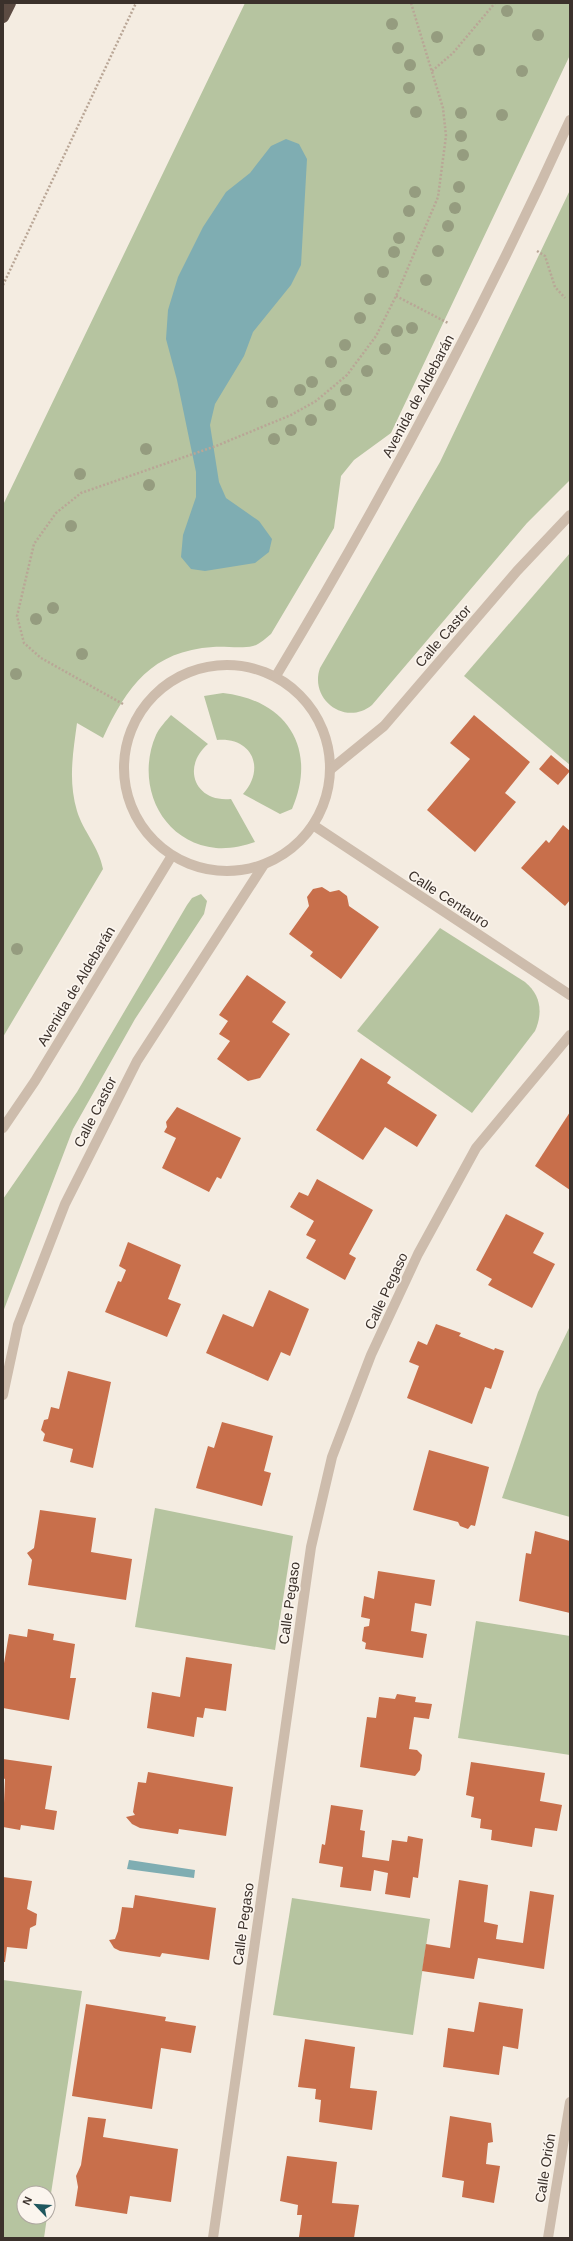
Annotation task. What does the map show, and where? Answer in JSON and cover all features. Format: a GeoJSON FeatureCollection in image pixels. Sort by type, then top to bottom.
{"type":"FeatureCollection","features":[{"type":"Feature","properties":{"kind":"highway"},"geometry":{"type":"LineString","coordinates":[[3,17],[10,3]]}},
{"type":"Feature","properties":{"kind":"street","name":"Avenida de Aldebarán"},"geometry":{"type":"LineString","coordinates":[[276,676],[416,432],[530,208],[570,120]]}},
{"type":"Feature","properties":{"kind":"street","name":"Calle Castor"},"geometry":{"type":"LineString","coordinates":[[331,769],[384,726],[517,571],[570,515]]}},
{"type":"Feature","properties":{"kind":"street"},"geometry":{"type":"LineString","coordinates":[[239,664],[276,676],[299,692],[316,715],[327,741],[331,769],[326,798],[313,826],[291,849],[263,866],[216,872],[171,857],[134,818],[121,764],[138,712],[164,684],[200,666],[239,664]]}},
{"type":"Feature","properties":{"kind":"street","name":"Calle Centauro"},"geometry":{"type":"LineString","coordinates":[[313,826],[570,995]]}},
{"type":"Feature","properties":{"kind":"street","name":"Avenida de Aldebarán"},"geometry":{"type":"LineString","coordinates":[[3,1128],[35,1081],[171,857]]}},
{"type":"Feature","properties":{"kind":"street","name":"Calle Castor"},"geometry":{"type":"LineString","coordinates":[[3,1395],[18,1325],[69,1196],[137,1061],[263,866]]}},
{"type":"Feature","properties":{"kind":"street","name":"Calle Pegaso"},"geometry":{"type":"LineString","coordinates":[[213,2238],[311,1547],[332,1457],[371,1355],[418,1254],[476,1148],[570,1035]]}},
{"type":"Feature","properties":{"kind":"street","name":"Calle Orión"},"geometry":{"type":"LineString","coordinates":[[548,2238],[570,2102]]}},
{"type":"Feature","properties":{"kind":"path"},"geometry":{"type":"LineString","coordinates":[[3,284],[136,3]]}},
{"type":"Feature","properties":{"kind":"path"},"geometry":{"type":"LineString","coordinates":[[123,704],[41,658],[24,643],[18,616],[34,544],[56,514],[81,493],[216,446],[291,415],[316,401],[342,380],[376,336],[396,296],[438,197],[446,136],[443,108],[410,3]]}},
{"type":"Feature","properties":{"kind":"path"},"geometry":{"type":"LineString","coordinates":[[432,71],[453,53],[495,3]]}},
{"type":"Feature","properties":{"kind":"path"},"geometry":{"type":"LineString","coordinates":[[538,251],[545,256],[555,287],[565,298]]}},
{"type":"Feature","properties":{"kind":"path"},"geometry":{"type":"LineString","coordinates":[[396,296],[448,323]]}},
{"type":"Feature","properties":{"kind":"green space"},"geometry":{"type":"Polygon","coordinates":[[[245,3],[570,3],[570,55],[391,433],[354,460],[341,476],[334,528],[271,634],[260,643],[253,646],[213,647],[192,650],[173,656],[158,664],[144,674],[132,687],[112,719],[103,738],[77,723],[72,767],[74,800],[83,825],[98,853],[103,869],[3,1037],[3,505],[245,3]]]}},
{"type":"Feature","properties":{"kind":"green space"},"geometry":{"type":"Polygon","coordinates":[[[570,190],[570,480],[527,523],[372,705],[362,711],[351,713],[341,711],[324,699],[320,690],[318,679],[320,668],[440,462],[570,190]]]}},
{"type":"Feature","properties":{"kind":"green space"},"geometry":{"type":"Polygon","coordinates":[[[570,553],[570,765],[464,676],[570,553]]]}},
{"type":"Feature","properties":{"kind":"green space"},"geometry":{"type":"Polygon","coordinates":[[[223,693],[245,698],[264,706],[280,717],[291,731],[298,748],[301,767],[299,787],[292,809],[280,814],[243,794],[250,784],[254,774],[252,756],[247,749],[239,744],[229,740],[217,740],[204,696],[223,693]]]}},
{"type":"Feature","properties":{"kind":"green space"},"geometry":{"type":"Polygon","coordinates":[[[171,715],[208,744],[200,753],[195,763],[194,773],[196,782],[208,795],[219,799],[231,799],[255,842],[226,848],[216,848],[196,843],[180,835],[167,822],[157,807],[151,790],[149,772],[150,753],[156,735],[171,715]]]}},
{"type":"Feature","properties":{"kind":"green space"},"geometry":{"type":"Polygon","coordinates":[[[201,894],[207,901],[204,914],[135,1019],[73,1129],[3,1312],[3,1199],[77,1092],[187,905],[192,898],[201,894]]]}},
{"type":"Feature","properties":{"kind":"green space"},"geometry":{"type":"Polygon","coordinates":[[[440,928],[525,982],[534,993],[539,1005],[539,1018],[535,1031],[472,1113],[357,1031],[440,928]]]}},
{"type":"Feature","properties":{"kind":"green space"},"geometry":{"type":"Polygon","coordinates":[[[570,1326],[570,1517],[502,1498],[538,1392],[570,1326]]]}},
{"type":"Feature","properties":{"kind":"green space"},"geometry":{"type":"Polygon","coordinates":[[[155,1508],[293,1536],[275,1650],[135,1627],[155,1508]]]}},
{"type":"Feature","properties":{"kind":"green space"},"geometry":{"type":"Polygon","coordinates":[[[476,1621],[570,1636],[570,1755],[458,1738],[476,1621]]]}},
{"type":"Feature","properties":{"kind":"green space"},"geometry":{"type":"Polygon","coordinates":[[[292,1898],[430,1919],[413,2035],[273,2015],[292,1898]]]}},
{"type":"Feature","properties":{"kind":"green space"},"geometry":{"type":"Polygon","coordinates":[[[3,1980],[82,1991],[52,2185],[16,2185],[16,2225],[46,2225],[44,2238],[3,2238],[3,1980]]]}},
{"type":"Feature","properties":{"kind":"water"},"geometry":{"type":"Polygon","coordinates":[[[286,139],[299,144],[307,159],[301,265],[291,285],[253,332],[244,356],[215,404],[210,425],[219,482],[226,498],[259,521],[272,539],[269,552],[255,563],[205,571],[191,569],[181,557],[183,535],[196,497],[196,472],[177,380],[166,339],[168,310],[178,277],[203,227],[226,192],[250,173],[271,146],[286,139]]]}},
{"type":"Feature","properties":{"kind":"water"},"geometry":{"type":"Polygon","coordinates":[[[129,1860],[195,1870],[194,1878],[127,1869],[129,1860]]]}},
{"type":"Feature","properties":{"kind":"building"},"geometry":{"type":"Polygon","coordinates":[[[474,715],[530,762],[505,793],[516,802],[475,852],[427,810],[470,759],[450,743],[474,715]]]}},
{"type":"Feature","properties":{"kind":"building"},"geometry":{"type":"Polygon","coordinates":[[[551,755],[570,771],[558,785],[539,769],[551,755]]]}},
{"type":"Feature","properties":{"kind":"building"},"geometry":{"type":"Polygon","coordinates":[[[563,825],[570,831],[570,900],[565,906],[521,868],[546,840],[549,843],[563,825]]]}},
{"type":"Feature","properties":{"kind":"building"},"geometry":{"type":"Polygon","coordinates":[[[322,887],[330,892],[339,890],[347,896],[349,906],[379,927],[341,979],[310,956],[313,952],[289,934],[309,906],[307,897],[313,889],[322,887]]]}},
{"type":"Feature","properties":{"kind":"building"},"geometry":{"type":"Polygon","coordinates":[[[247,975],[286,1002],[272,1022],[290,1034],[260,1078],[248,1081],[217,1059],[230,1041],[219,1034],[228,1021],[219,1015],[247,975]]]}},
{"type":"Feature","properties":{"kind":"building"},"geometry":{"type":"Polygon","coordinates":[[[361,1058],[391,1077],[387,1083],[437,1115],[417,1147],[385,1127],[363,1160],[316,1130],[361,1058]]]}},
{"type":"Feature","properties":{"kind":"building"},"geometry":{"type":"Polygon","coordinates":[[[177,1107],[241,1138],[221,1179],[217,1177],[209,1192],[162,1168],[176,1138],[164,1132],[167,1127],[166,1122],[177,1107]]]}},
{"type":"Feature","properties":{"kind":"building"},"geometry":{"type":"Polygon","coordinates":[[[570,1112],[570,1190],[535,1166],[570,1112]]]}},
{"type":"Feature","properties":{"kind":"building"},"geometry":{"type":"Polygon","coordinates":[[[317,1179],[373,1210],[349,1254],[356,1258],[345,1280],[306,1258],[316,1240],[306,1235],[314,1221],[290,1207],[299,1192],[308,1196],[317,1179]]]}},
{"type":"Feature","properties":{"kind":"building"},"geometry":{"type":"Polygon","coordinates":[[[506,1214],[544,1233],[533,1253],[555,1264],[532,1308],[488,1285],[492,1279],[476,1270],[506,1214]]]}},
{"type":"Feature","properties":{"kind":"building"},"geometry":{"type":"Polygon","coordinates":[[[128,1242],[181,1265],[168,1299],[181,1304],[167,1337],[105,1312],[118,1281],[121,1282],[126,1270],[119,1266],[128,1242]]]}},
{"type":"Feature","properties":{"kind":"building"},"geometry":{"type":"Polygon","coordinates":[[[269,1290],[309,1309],[290,1356],[281,1352],[268,1381],[206,1353],[223,1314],[253,1327],[269,1290]]]}},
{"type":"Feature","properties":{"kind":"building"},"geometry":{"type":"Polygon","coordinates":[[[436,1324],[461,1333],[459,1336],[494,1350],[495,1348],[504,1351],[491,1389],[485,1387],[472,1424],[407,1398],[419,1366],[409,1362],[418,1341],[427,1345],[436,1324]]]}},
{"type":"Feature","properties":{"kind":"building"},"geometry":{"type":"Polygon","coordinates":[[[68,1371],[111,1382],[93,1468],[70,1462],[73,1449],[43,1441],[45,1434],[41,1430],[44,1420],[48,1419],[51,1407],[59,1409],[68,1371]]]}},
{"type":"Feature","properties":{"kind":"building"},"geometry":{"type":"Polygon","coordinates":[[[222,1422],[273,1436],[264,1471],[271,1473],[262,1506],[196,1488],[208,1446],[214,1448],[222,1422]]]}},
{"type":"Feature","properties":{"kind":"building"},"geometry":{"type":"Polygon","coordinates":[[[429,1450],[489,1467],[475,1526],[471,1525],[468,1529],[460,1526],[458,1522],[413,1510],[429,1450]]]}},
{"type":"Feature","properties":{"kind":"building"},"geometry":{"type":"Polygon","coordinates":[[[40,1510],[96,1518],[91,1552],[132,1559],[126,1600],[28,1585],[32,1560],[27,1553],[34,1548],[40,1510]]]}},
{"type":"Feature","properties":{"kind":"building"},"geometry":{"type":"Polygon","coordinates":[[[535,1531],[570,1541],[570,1613],[519,1601],[526,1553],[531,1554],[535,1531]]]}},
{"type":"Feature","properties":{"kind":"building"},"geometry":{"type":"Polygon","coordinates":[[[378,1571],[435,1580],[431,1606],[415,1603],[411,1631],[427,1634],[423,1658],[365,1649],[366,1643],[362,1641],[364,1627],[369,1626],[370,1619],[361,1617],[364,1596],[374,1599],[378,1571]]]}},
{"type":"Feature","properties":{"kind":"building"},"geometry":{"type":"Polygon","coordinates":[[[28,1629],[54,1634],[53,1640],[75,1644],[70,1678],[76,1678],[69,1720],[3,1708],[3,1669],[9,1634],[27,1637],[28,1629]]]}},
{"type":"Feature","properties":{"kind":"building"},"geometry":{"type":"Polygon","coordinates":[[[186,1657],[232,1664],[226,1711],[205,1708],[203,1718],[197,1717],[194,1737],[147,1728],[152,1692],[180,1697],[186,1657]]]}},
{"type":"Feature","properties":{"kind":"building"},"geometry":{"type":"Polygon","coordinates":[[[397,1694],[416,1697],[415,1702],[432,1704],[429,1719],[414,1717],[409,1749],[417,1750],[422,1755],[420,1770],[415,1776],[360,1767],[367,1717],[376,1718],[379,1697],[395,1699],[397,1694]]]}},
{"type":"Feature","properties":{"kind":"building"},"geometry":{"type":"Polygon","coordinates":[[[3,1759],[52,1766],[45,1809],[57,1811],[54,1830],[21,1825],[20,1830],[3,1827],[5,1779],[3,1778],[3,1759]]]}},
{"type":"Feature","properties":{"kind":"building"},"geometry":{"type":"Polygon","coordinates":[[[471,1762],[545,1773],[540,1801],[562,1805],[557,1831],[535,1828],[532,1847],[491,1840],[492,1830],[480,1828],[481,1819],[471,1817],[474,1797],[466,1795],[471,1762]]]}},
{"type":"Feature","properties":{"kind":"building"},"geometry":{"type":"Polygon","coordinates":[[[148,1772],[233,1787],[226,1836],[179,1829],[178,1834],[140,1828],[132,1824],[126,1817],[135,1815],[133,1812],[138,1782],[146,1783],[148,1772]]]}},
{"type":"Feature","properties":{"kind":"building"},"geometry":{"type":"Polygon","coordinates":[[[331,1805],[363,1810],[360,1830],[365,1831],[362,1857],[389,1861],[392,1840],[407,1842],[408,1836],[423,1839],[418,1878],[413,1877],[410,1898],[385,1894],[388,1873],[374,1870],[371,1891],[340,1887],[343,1867],[319,1863],[322,1844],[325,1845],[331,1805]]]}},
{"type":"Feature","properties":{"kind":"building"},"geometry":{"type":"Polygon","coordinates":[[[3,1877],[32,1881],[27,1909],[37,1914],[36,1925],[30,1928],[27,1949],[7,1947],[5,1962],[3,1962],[3,1877]]]}},
{"type":"Feature","properties":{"kind":"building"},"geometry":{"type":"Polygon","coordinates":[[[459,1880],[488,1885],[484,1922],[498,1925],[496,1939],[523,1943],[530,1891],[554,1895],[544,1969],[478,1958],[474,1979],[422,1971],[426,1944],[450,1948],[459,1880]]]}},
{"type":"Feature","properties":{"kind":"building"},"geometry":{"type":"Polygon","coordinates":[[[135,1895],[216,1908],[209,1960],[162,1953],[160,1957],[120,1951],[114,1948],[109,1940],[115,1939],[118,1931],[122,1907],[133,1908],[135,1895]]]}},
{"type":"Feature","properties":{"kind":"building"},"geometry":{"type":"Polygon","coordinates":[[[479,2002],[523,2009],[518,2049],[503,2046],[499,2075],[443,2067],[448,2028],[474,2032],[479,2002]]]}},
{"type":"Feature","properties":{"kind":"building"},"geometry":{"type":"Polygon","coordinates":[[[86,2004],[166,2017],[165,2021],[196,2026],[191,2053],[161,2048],[152,2109],[72,2096],[86,2004]]]}},
{"type":"Feature","properties":{"kind":"building"},"geometry":{"type":"Polygon","coordinates":[[[305,2039],[355,2047],[350,2088],[377,2091],[372,2130],[319,2122],[321,2100],[315,2099],[316,2089],[298,2087],[305,2039]]]}},
{"type":"Feature","properties":{"kind":"building"},"geometry":{"type":"Polygon","coordinates":[[[450,2116],[491,2123],[493,2142],[488,2143],[486,2164],[500,2166],[494,2203],[462,2197],[464,2181],[442,2177],[450,2116]]]}},
{"type":"Feature","properties":{"kind":"building"},"geometry":{"type":"Polygon","coordinates":[[[88,2117],[106,2119],[103,2137],[178,2149],[171,2202],[130,2196],[127,2214],[75,2206],[78,2187],[76,2176],[81,2165],[88,2117]]]}},
{"type":"Feature","properties":{"kind":"building"},"geometry":{"type":"Polygon","coordinates":[[[287,2156],[337,2162],[332,2203],[359,2205],[354,2238],[299,2237],[302,2215],[297,2215],[298,2205],[280,2201],[287,2156]]]}}]}
